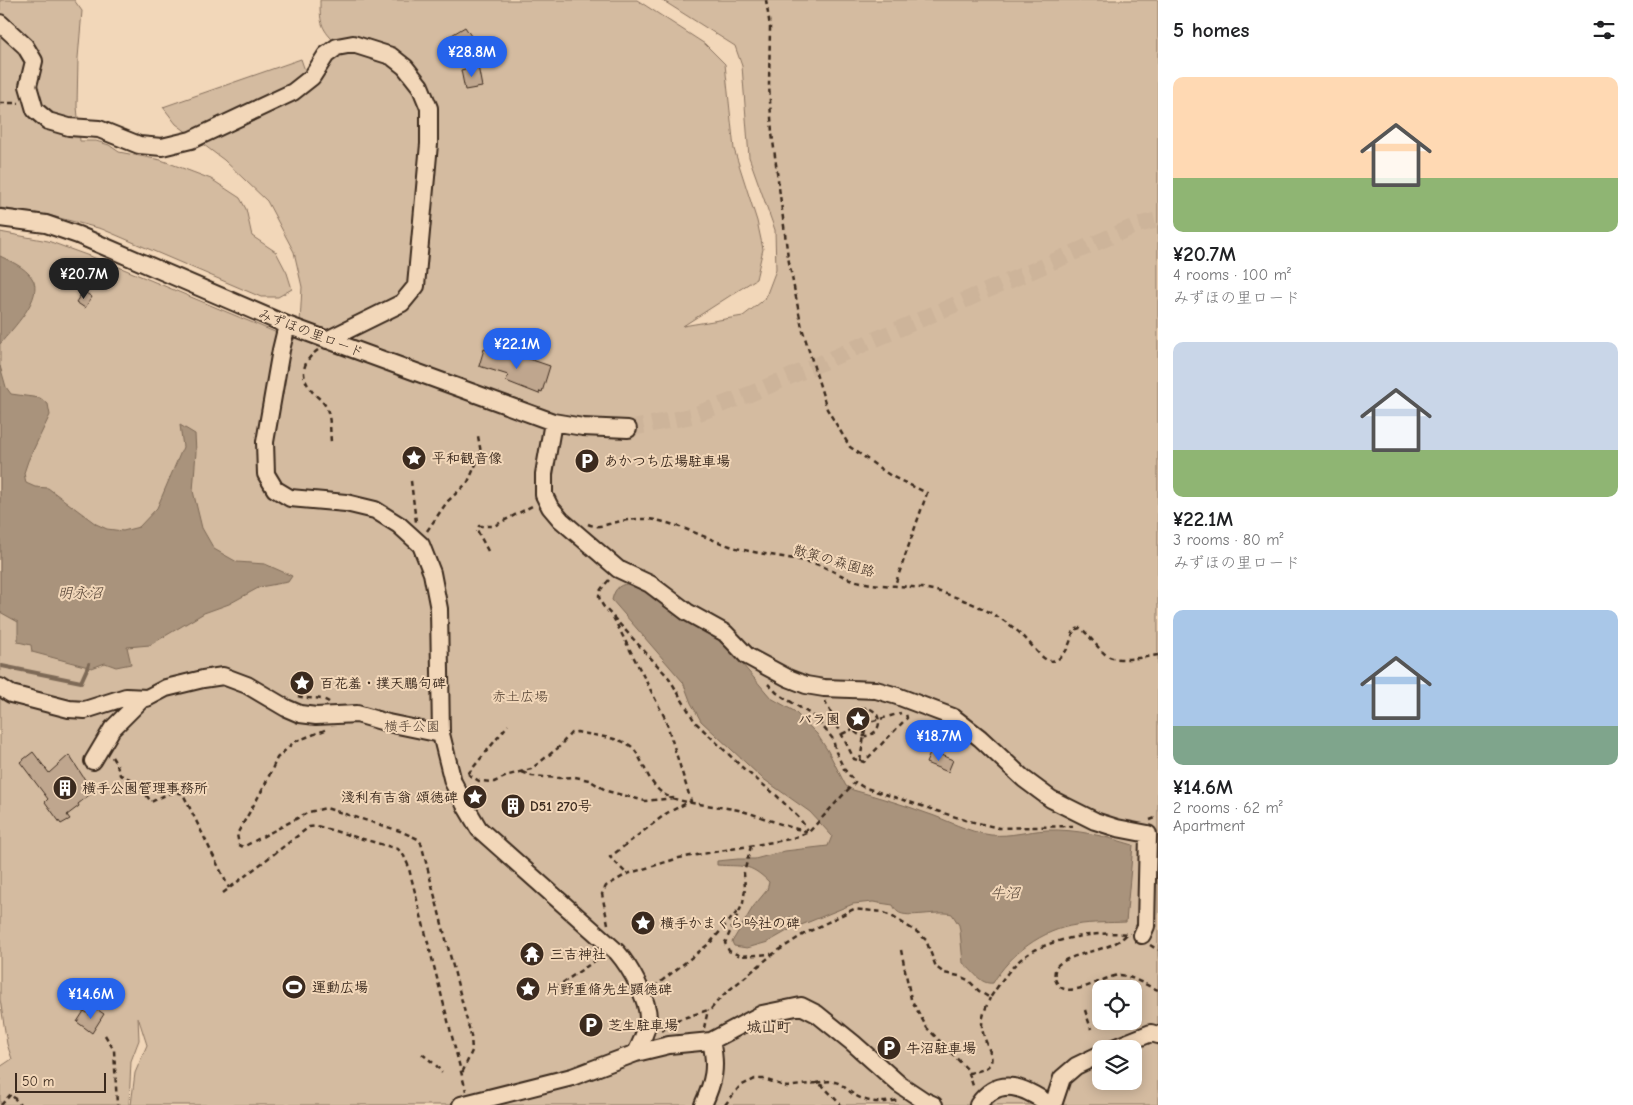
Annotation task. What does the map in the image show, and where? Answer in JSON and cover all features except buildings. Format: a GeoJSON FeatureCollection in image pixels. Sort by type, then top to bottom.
{"type":"FeatureCollection","features":[{"type":"Feature","properties":{"kind":"street"},"geometry":{"type":"LineString","coordinates":[[0,23],[25,46],[34,61],[28,86],[36,110],[48,121],[69,127],[99,129],[140,145],[162,148],[191,140],[293,92],[312,77],[326,55],[337,47],[353,44],[391,56],[405,67],[420,86],[428,108],[429,144],[416,286],[402,303],[333,342]]}},
{"type":"Feature","properties":{"kind":"street","name":"みずほの里ロード"},"geometry":{"type":"LineString","coordinates":[[0,218],[46,224],[78,235],[286,325],[553,422],[583,427],[628,429]]}},
{"type":"Feature","properties":{"kind":"street"},"geometry":{"type":"LineString","coordinates":[[286,325],[265,442],[266,474],[276,489],[290,498],[346,503],[375,510],[399,525],[421,545],[432,573],[438,609],[441,734],[453,782],[479,829],[626,962],[642,996],[648,1018],[644,1036],[636,1053]]}},
{"type":"Feature","properties":{"kind":"street"},"geometry":{"type":"LineString","coordinates":[[553,422],[544,474],[544,495],[550,507],[561,520],[618,569],[650,584],[687,612],[725,633],[747,656],[788,678],[806,685],[824,688],[876,690],[897,696],[953,718],[980,738],[1024,779],[1051,799],[1095,821],[1117,828],[1148,834],[1146,926],[1135,934]]}},
{"type":"Feature","properties":{"kind":"street"},"geometry":{"type":"LineString","coordinates":[[0,687],[12,694],[69,709],[85,710],[126,697],[146,698],[166,688],[222,676],[247,685],[300,714],[316,716],[357,714],[388,723],[441,734]]}},
{"type":"Feature","properties":{"kind":"street"},"geometry":{"type":"LineString","coordinates":[[97,755],[112,729],[142,698]]}},
{"type":"Feature","properties":{"kind":"street"},"geometry":{"type":"LineString","coordinates":[[465,1104],[572,1077],[636,1053],[669,1045],[707,1041],[762,1014],[801,1006],[817,1014],[899,1084],[934,1105]]}},
{"type":"Feature","properties":{"kind":"street"},"geometry":{"type":"LineString","coordinates":[[1134,1040],[1151,1033],[1158,1035]]}},
{"type":"Feature","properties":{"kind":"street"},"geometry":{"type":"LineString","coordinates":[[703,1105],[713,1084],[716,1059],[707,1041]]}},
{"type":"Feature","properties":{"kind":"street"},"geometry":{"type":"LineString","coordinates":[[979,1103],[987,1093],[995,1089],[1007,1087],[1022,1089],[1051,1105],[1062,1078],[1076,1066],[1092,1058]]}},
{"type":"Feature","properties":{"kind":"path"},"geometry":{"type":"LineString","coordinates":[[766,0],[770,27],[769,85],[772,133],[788,257],[802,328],[827,409],[850,447],[891,476],[928,493],[895,585]]}},
{"type":"Feature","properties":{"kind":"path"},"geometry":{"type":"LineString","coordinates":[[0,103],[33,103]]}},
{"type":"Feature","properties":{"kind":"path"},"geometry":{"type":"LineString","coordinates":[[331,442],[327,408],[311,390],[304,371],[309,356],[333,342]]}},
{"type":"Feature","properties":{"kind":"path"},"geometry":{"type":"LineString","coordinates":[[421,545],[427,531],[447,502],[468,482],[481,453],[478,436]]}},
{"type":"Feature","properties":{"kind":"path"},"geometry":{"type":"LineString","coordinates":[[410,482],[416,523]]}},
{"type":"Feature","properties":{"kind":"path"},"geometry":{"type":"LineString","coordinates":[[488,551],[477,530],[479,526],[494,526],[546,498]]}},
{"type":"Feature","properties":{"kind":"path","name":"散策の森園路"},"geometry":{"type":"LineString","coordinates":[[582,522],[597,527],[637,519],[654,520],[750,551],[816,564],[850,579],[866,583],[929,588],[988,611],[1008,623],[1045,660],[1050,661],[1062,656],[1067,649],[1074,630],[1080,628],[1107,656],[1113,658],[1144,658],[1158,655]]}},
{"type":"Feature","properties":{"kind":"path"},"geometry":{"type":"LineString","coordinates":[[618,569],[599,592],[598,599],[669,678],[695,722],[744,769],[783,802],[799,818],[809,832]]}},
{"type":"Feature","properties":{"kind":"path"},"geometry":{"type":"LineString","coordinates":[[611,614],[665,718],[691,802]]}},
{"type":"Feature","properties":{"kind":"path"},"geometry":{"type":"LineString","coordinates":[[765,680],[777,694],[815,717],[832,739],[844,768],[855,782],[863,787],[965,820],[999,828],[1087,826],[1095,821]]}},
{"type":"Feature","properties":{"kind":"path"},"geometry":{"type":"LineString","coordinates":[[296,696],[308,699],[325,699],[330,704]]}},
{"type":"Feature","properties":{"kind":"path"},"geometry":{"type":"LineString","coordinates":[[832,698],[824,698],[854,759],[860,761],[864,762],[907,718],[905,712],[866,722],[842,734]]}},
{"type":"Feature","properties":{"kind":"path"},"geometry":{"type":"LineString","coordinates":[[860,761],[866,722],[867,699]]}},
{"type":"Feature","properties":{"kind":"path"},"geometry":{"type":"LineString","coordinates":[[866,708],[873,711],[878,719],[876,731],[864,736],[859,735],[851,724],[853,715],[860,709],[866,708]]}},
{"type":"Feature","properties":{"kind":"path"},"geometry":{"type":"LineString","coordinates":[[453,782],[468,774],[508,725]]}},
{"type":"Feature","properties":{"kind":"path"},"geometry":{"type":"LineString","coordinates":[[330,728],[294,742],[277,758],[264,787],[238,834],[239,845],[243,847],[308,812],[326,808],[400,831],[418,839],[422,843],[470,1036],[472,1051],[462,1073]]}},
{"type":"Feature","properties":{"kind":"path"},"geometry":{"type":"LineString","coordinates":[[468,774],[479,781],[494,782],[531,769],[558,748],[571,733],[578,732],[625,742],[632,747],[650,779],[661,792],[674,798],[742,811],[787,827],[809,832]]}},
{"type":"Feature","properties":{"kind":"path"},"geometry":{"type":"LineString","coordinates":[[97,755],[112,757],[120,775],[132,779],[139,784],[151,802],[167,794],[176,792],[184,794],[229,888]]}},
{"type":"Feature","properties":{"kind":"path"},"geometry":{"type":"LineString","coordinates":[[521,772],[544,778],[576,777],[589,780],[607,791],[645,801],[674,798]]}},
{"type":"Feature","properties":{"kind":"path"},"geometry":{"type":"LineString","coordinates":[[556,988],[609,945],[602,894],[606,886],[627,874],[679,858],[790,839],[809,832],[855,782]]}},
{"type":"Feature","properties":{"kind":"path"},"geometry":{"type":"LineString","coordinates":[[627,874],[610,857],[667,812],[691,802]]}},
{"type":"Feature","properties":{"kind":"path"},"geometry":{"type":"LineString","coordinates":[[223,893],[309,827],[317,826],[398,849],[408,865],[462,1073],[465,1104]]}},
{"type":"Feature","properties":{"kind":"path"},"geometry":{"type":"LineString","coordinates":[[642,996],[710,943],[738,911],[743,904],[745,889],[744,873],[751,846]]}},
{"type":"Feature","properties":{"kind":"path"},"geometry":{"type":"LineString","coordinates":[[658,1035],[674,1021],[708,1010],[743,977],[773,954],[804,934],[854,910],[882,912],[917,932],[926,940],[936,967],[944,973],[968,980],[979,991],[990,998]]}},
{"type":"Feature","properties":{"kind":"path"},"geometry":{"type":"LineString","coordinates":[[738,911],[725,943],[729,951],[742,956],[773,954]]}},
{"type":"Feature","properties":{"kind":"path"},"geometry":{"type":"LineString","coordinates":[[968,1073],[985,1069],[990,1065],[992,1057],[984,1035],[983,1017],[990,998],[1007,972],[1025,956],[1044,946],[1099,933],[1135,934]]}},
{"type":"Feature","properties":{"kind":"path"},"geometry":{"type":"LineString","coordinates":[[1135,934],[1118,942],[1065,960],[1054,971],[1056,981],[1061,988],[1074,990],[1120,975],[1158,990]]}},
{"type":"Feature","properties":{"kind":"path"},"geometry":{"type":"LineString","coordinates":[[901,950],[911,999],[927,1028],[968,1070],[979,1103]]}},
{"type":"Feature","properties":{"kind":"path"},"geometry":{"type":"LineString","coordinates":[[707,1041],[708,1010]]}},
{"type":"Feature","properties":{"kind":"path"},"geometry":{"type":"LineString","coordinates":[[1084,1010],[1091,1029]]}},
{"type":"Feature","properties":{"kind":"path"},"geometry":{"type":"LineString","coordinates":[[105,1035],[114,1050],[116,1105]]}},
{"type":"Feature","properties":{"kind":"path"},"geometry":{"type":"LineString","coordinates":[[422,1054],[430,1059],[442,1073]]}},
{"type":"Feature","properties":{"kind":"path"},"geometry":{"type":"LineString","coordinates":[[725,1105],[740,1086],[755,1079],[764,1079],[787,1087],[827,1080],[834,1081],[870,1102],[899,1100]]}},
{"type":"Feature","properties":{"kind":"path"},"geometry":{"type":"LineString","coordinates":[[816,1083],[823,1086],[841,1105]]}},
{"type":"Feature","properties":{"kind":"path"},"geometry":{"type":"LineString","coordinates":[[1,1105],[11,1094],[20,1105]]}},
{"type":"Feature","properties":{"kind":"green space"},"geometry":{"type":"Polygon","coordinates":[[[0,0],[74,0],[82,11],[78,58],[77,106],[80,141],[96,141],[109,145],[119,152],[161,160],[211,179],[240,198],[246,209],[252,236],[276,252],[287,273],[292,289],[278,297],[261,297],[102,229],[48,215],[0,208],[0,0]]]}},
{"type":"Feature","properties":{"kind":"green space","name":"横手公園"},"geometry":{"type":"Polygon","coordinates":[[[320,0],[637,0],[705,44],[725,64],[734,149],[757,221],[763,249],[756,279],[683,326],[743,316],[765,299],[776,270],[775,230],[749,157],[742,66],[735,46],[662,0],[1158,0],[1158,1105],[131,1105],[135,1073],[147,1045],[138,1017],[139,1040],[131,1061],[129,1105],[0,1105],[0,1067],[12,1059],[7,1044],[0,999],[0,232],[48,241],[114,265],[294,340],[300,323],[302,287],[294,252],[267,201],[224,160],[176,124],[163,107],[301,59],[310,85],[337,50],[377,54],[434,101],[409,62],[335,42],[326,32],[321,18],[320,0]]]}},
{"type":"Feature","properties":{"kind":"water"},"geometry":{"type":"Polygon","coordinates":[[[0,256],[25,271],[32,278],[35,286],[31,303],[19,322],[0,344],[0,256]]]}},
{"type":"Feature","properties":{"kind":"water","name":"明永沼"},"geometry":{"type":"Polygon","coordinates":[[[0,366],[6,387],[11,394],[40,398],[48,404],[50,415],[28,461],[24,473],[26,483],[35,487],[48,488],[96,524],[107,529],[123,531],[139,527],[157,508],[183,447],[180,425],[195,434],[196,452],[193,491],[202,528],[214,549],[237,562],[265,564],[292,576],[288,582],[260,587],[229,604],[204,613],[150,645],[127,647],[131,664],[116,667],[105,663],[92,668],[32,652],[31,645],[18,642],[18,622],[0,612],[0,366]]]}},
{"type":"Feature","properties":{"kind":"water","name":"牛沼"},"geometry":{"type":"Polygon","coordinates":[[[633,583],[650,592],[710,632],[737,658],[771,698],[794,711],[817,734],[846,786],[853,790],[908,807],[966,829],[991,835],[1047,830],[1069,831],[1101,836],[1133,845],[1126,922],[1082,924],[1051,932],[1018,953],[1008,962],[993,983],[984,982],[963,963],[959,925],[952,914],[908,915],[897,911],[893,905],[873,902],[853,904],[789,930],[768,942],[747,948],[734,946],[732,942],[753,907],[767,890],[769,882],[750,868],[717,865],[717,861],[755,859],[785,851],[828,846],[832,836],[810,812],[762,778],[701,721],[691,703],[683,682],[612,600],[619,587],[633,583]]]}},
{"type":"Feature","properties":{"kind":"waterway"},"geometry":{"type":"LineString","coordinates":[[2,666],[81,682],[89,664]]}},
{"type":"Feature","properties":{"kind":"tunnel"},"geometry":{"type":"LineString","coordinates":[[628,429],[691,416],[750,394],[1137,225],[1158,220]]}},
{"type":"Feature","properties":{"kind":"place","name":"平和観音像"},"geometry":{"type":"Point","coordinates":[414,458]}},
{"type":"Feature","properties":{"kind":"place","name":"あかつち広場駐車場"},"geometry":{"type":"Point","coordinates":[587,461]}},
{"type":"Feature","properties":{"kind":"place","name":"百花羞・撲天鵬句碑"},"geometry":{"type":"Point","coordinates":[302,683]}},
{"type":"Feature","properties":{"kind":"place","name":"バラ園"},"geometry":{"type":"Point","coordinates":[858,719]}},
{"type":"Feature","properties":{"kind":"place","name":"横手公園管理事務所"},"geometry":{"type":"Point","coordinates":[65,788]}},
{"type":"Feature","properties":{"kind":"place","name":"淺利有吉翁 頌徳碑"},"geometry":{"type":"Point","coordinates":[475,797]}},
{"type":"Feature","properties":{"kind":"place","name":"D51 270号"},"geometry":{"type":"Point","coordinates":[513,806]}},
{"type":"Feature","properties":{"kind":"place","name":"横手かまくら吟社の碑"},"geometry":{"type":"Point","coordinates":[643,923]}},
{"type":"Feature","properties":{"kind":"place","name":"三吉神社"},"geometry":{"type":"Point","coordinates":[532,954]}},
{"type":"Feature","properties":{"kind":"place","name":"運動広場"},"geometry":{"type":"Point","coordinates":[294,987]}},
{"type":"Feature","properties":{"kind":"place","name":"片野重脩先生顕徳碑"},"geometry":{"type":"Point","coordinates":[528,989]}},
{"type":"Feature","properties":{"kind":"place","name":"芝生駐車場"},"geometry":{"type":"Point","coordinates":[591,1025]}},
{"type":"Feature","properties":{"kind":"place","name":"牛沼駐車場"},"geometry":{"type":"Point","coordinates":[889,1048]}},
{"type":"Feature","properties":{"kind":"district","name":"城山町"},"geometry":{"type":"Point","coordinates":[769,1027]}},
{"type":"Feature","properties":{"kind":"park label","name":"赤土広場"},"geometry":{"type":"Point","coordinates":[520,696]}}]}
